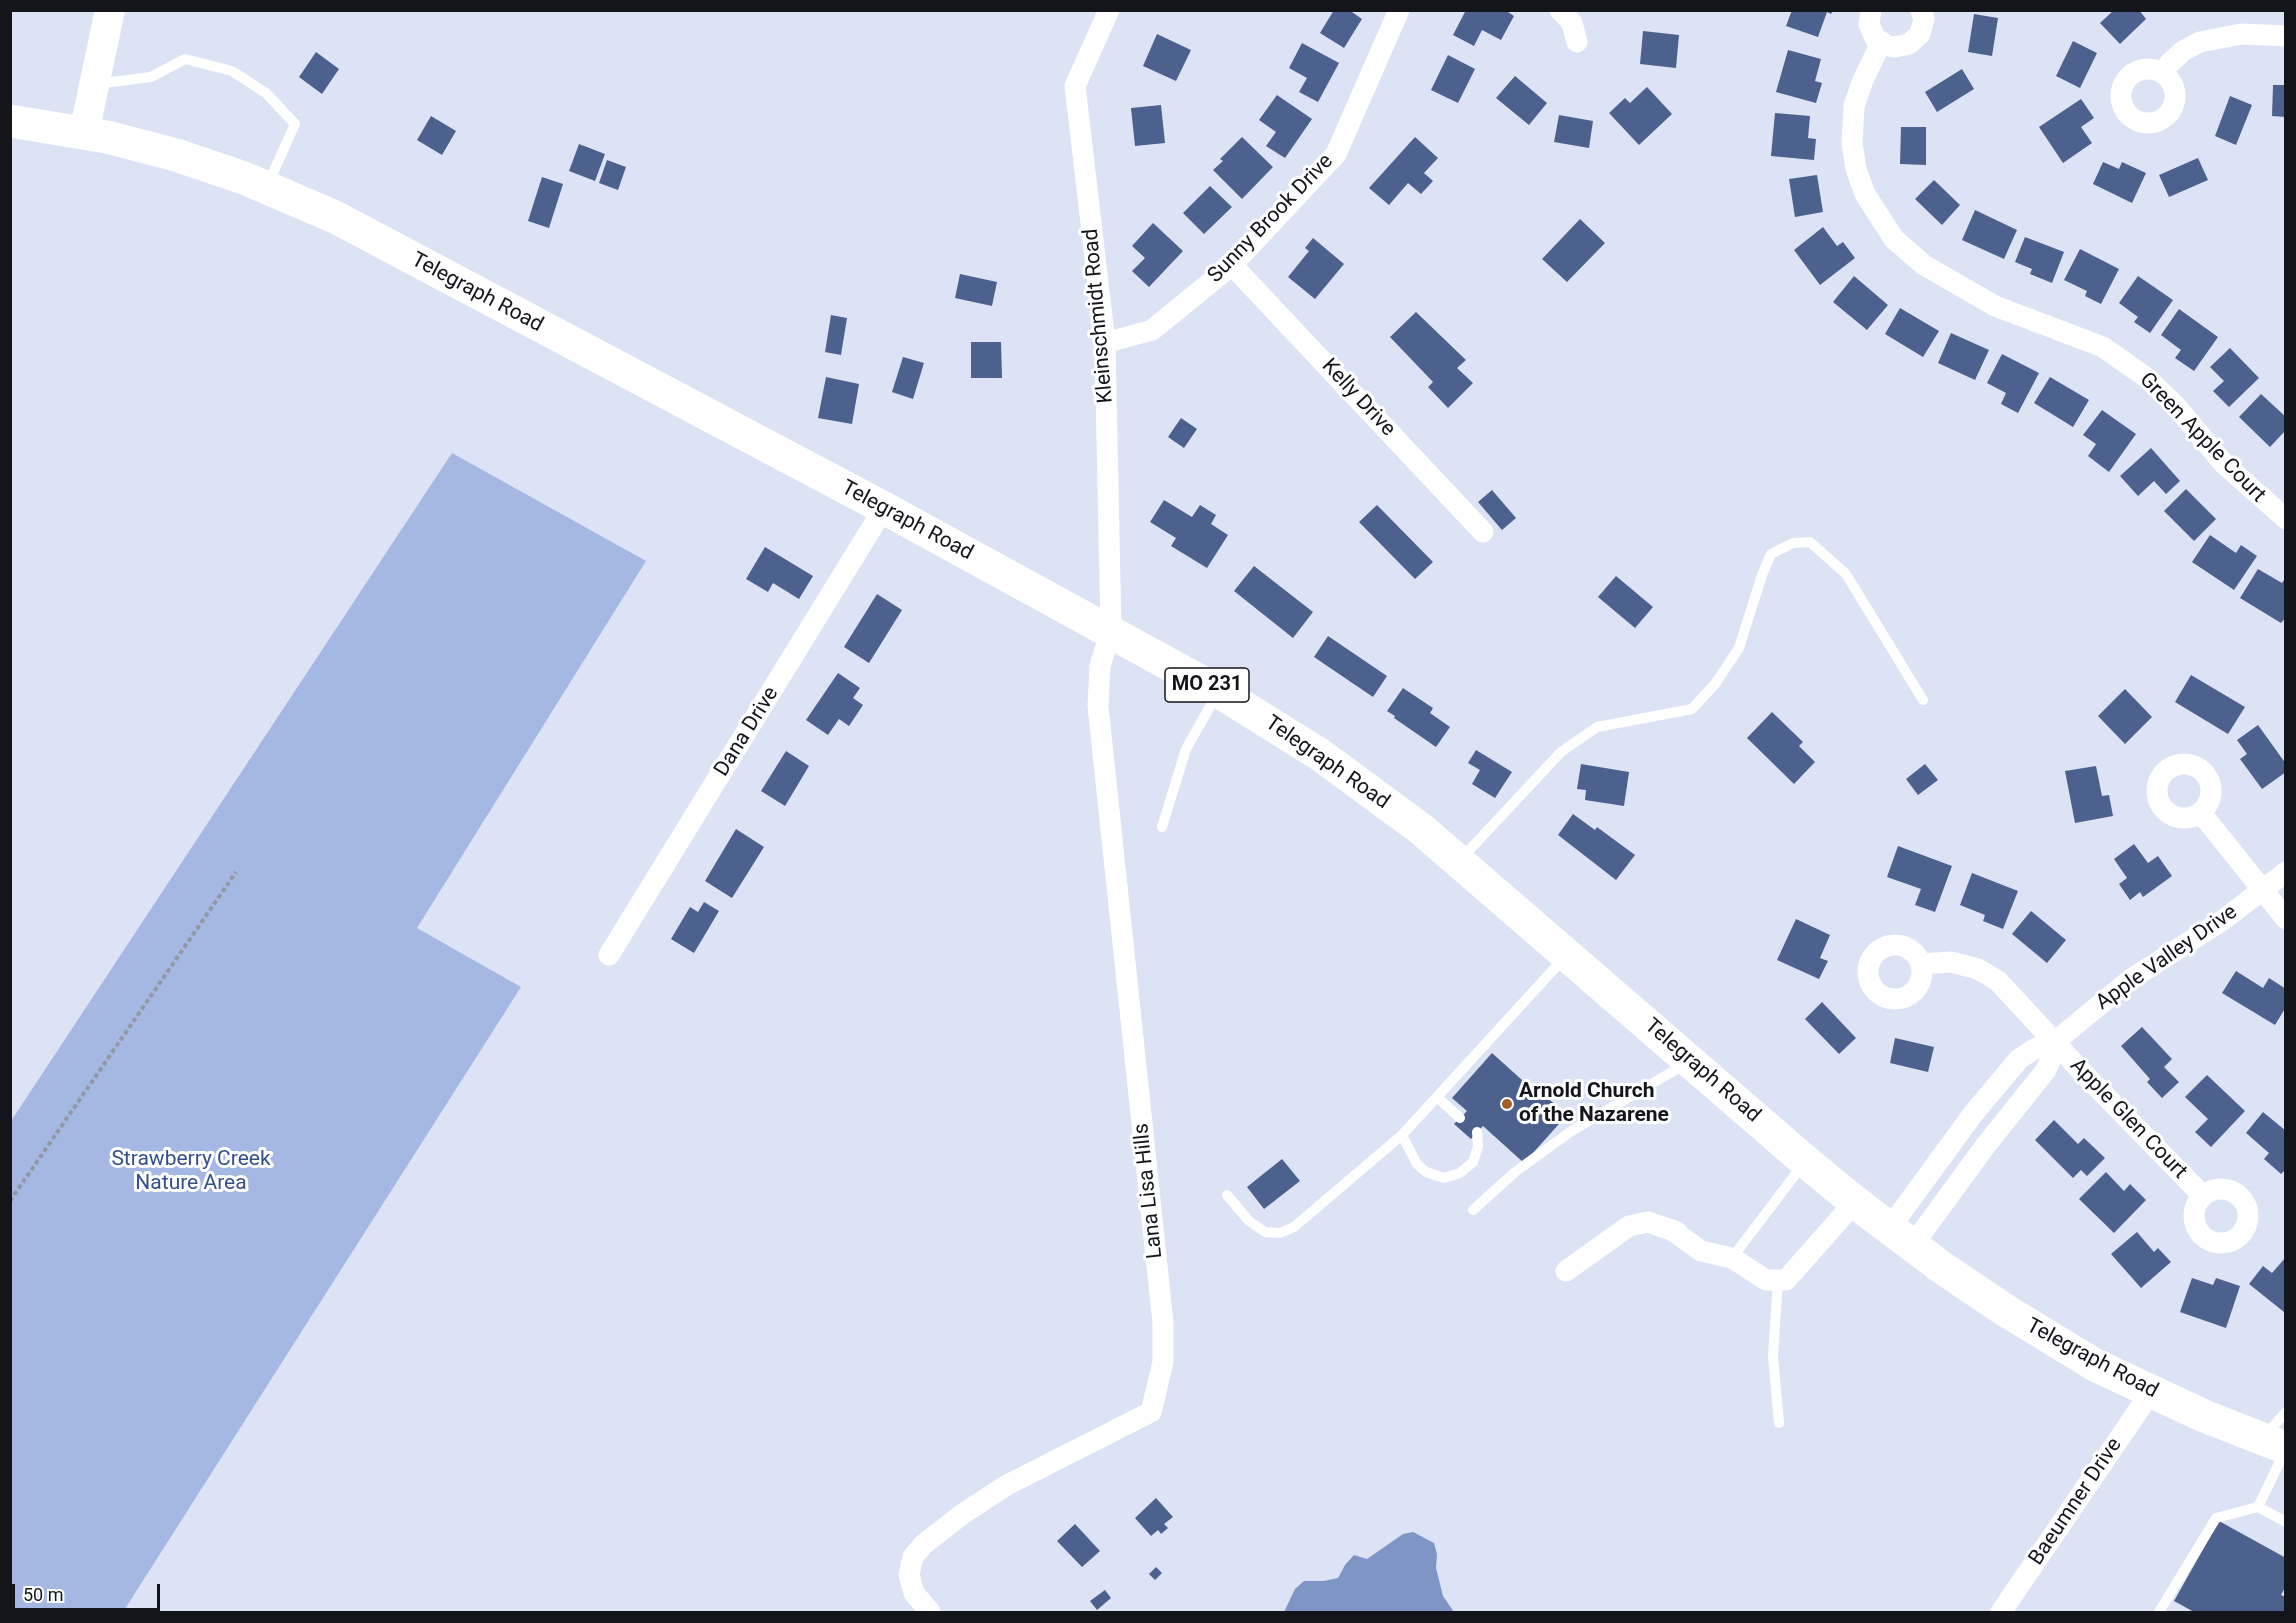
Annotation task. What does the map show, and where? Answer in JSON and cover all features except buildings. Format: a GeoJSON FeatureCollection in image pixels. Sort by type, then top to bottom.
{"type":"FeatureCollection","features":[{"type":"Feature","properties":{"kind":"main road","name":"Telegraph Road"},"geometry":{"type":"LineString","coordinates":[[10,121],[84,133],[176,155],[266,187],[334,217],[884,508],[1218,691],[1337,767],[1421,829],[1805,1161],[1901,1238],[1970,1287],[2095,1365],[2151,1392],[2278,1446]]}},
{"type":"Feature","properties":{"kind":"street"},"geometry":{"type":"LineString","coordinates":[[84,133],[110,10]]}},
{"type":"Feature","properties":{"kind":"street","name":"Kleinschmidt Road"},"geometry":{"type":"LineString","coordinates":[[1109,10],[1075,86],[1105,343],[1111,631]]}},
{"type":"Feature","properties":{"kind":"street","name":"Sunny Brook Drive"},"geometry":{"type":"LineString","coordinates":[[1105,343],[1152,330],[1232,265],[1336,154],[1399,10]]}},
{"type":"Feature","properties":{"kind":"street"},"geometry":{"type":"LineString","coordinates":[[1560,10],[1572,22],[1577,42]]}},
{"type":"Feature","properties":{"kind":"street"},"geometry":{"type":"LineString","coordinates":[[1871,10],[1869,24],[1871,32],[1881,43],[1902,47],[1916,40],[1923,27],[1922,10]]}},
{"type":"Feature","properties":{"kind":"street"},"geometry":{"type":"LineString","coordinates":[[2163,73],[2182,51],[2200,42],[2241,34],[2286,36]]}},
{"type":"Feature","properties":{"kind":"street","name":"Green Apple Court"},"geometry":{"type":"LineString","coordinates":[[1881,43],[1863,80],[1854,106],[1852,143],[1856,169],[1865,194],[1894,239],[1924,265],[1995,306],[2103,348],[2147,378],[2175,405],[2224,464],[2286,519]]}},
{"type":"Feature","properties":{"kind":"street","name":"Kelly Drive"},"geometry":{"type":"LineString","coordinates":[[1232,265],[1483,532]]}},
{"type":"Feature","properties":{"kind":"street","name":"Dana Drive"},"geometry":{"type":"LineString","coordinates":[[609,955],[884,508]]}},
{"type":"Feature","properties":{"kind":"street","name":"Lana Lisa Hills"},"geometry":{"type":"LineString","coordinates":[[930,1612],[914,1593],[909,1575],[914,1557],[924,1544],[964,1513],[1022,1476],[1151,1412],[1163,1362],[1162,1323],[1098,706],[1100,666],[1111,631]]}},
{"type":"Feature","properties":{"kind":"street"},"geometry":{"type":"LineString","coordinates":[[2201,813],[2286,919]]}},
{"type":"Feature","properties":{"kind":"street","name":"Apple Valley Drive"},"geometry":{"type":"LineString","coordinates":[[1901,1238],[1968,1121],[2008,1072],[2027,1053],[2052,1044],[2131,979],[2223,920],[2286,872]]}},
{"type":"Feature","properties":{"kind":"street","name":"Apple Glen Court"},"geometry":{"type":"LineString","coordinates":[[1921,964],[1951,962],[1978,969],[1998,981],[2052,1044],[2203,1196]]}},
{"type":"Feature","properties":{"kind":"street"},"geometry":{"type":"LineString","coordinates":[[1901,1238],[1986,1145],[2046,1070],[2050,1061],[2052,1044]]}},
{"type":"Feature","properties":{"kind":"street"},"geometry":{"type":"LineString","coordinates":[[1566,1271],[1629,1226],[1648,1222],[1677,1232],[1701,1251],[1732,1258],[1766,1280],[1786,1280],[1855,1202]]}},
{"type":"Feature","properties":{"kind":"street","name":"Baeumner Drive"},"geometry":{"type":"LineString","coordinates":[[2001,1612],[2151,1392]]}},
{"type":"Feature","properties":{"kind":"lane"},"geometry":{"type":"LineString","coordinates":[[93,84],[151,77],[185,59],[232,71],[266,93],[295,124],[266,187]]}},
{"type":"Feature","properties":{"kind":"lane"},"geometry":{"type":"LineString","coordinates":[[1460,861],[1561,752],[1597,727],[1692,709],[1715,684],[1739,648],[1762,575],[1772,554],[1794,543],[1810,542],[1846,574],[1923,700]]}},
{"type":"Feature","properties":{"kind":"lane"},"geometry":{"type":"LineString","coordinates":[[1162,827],[1186,749],[1218,691]]}},
{"type":"Feature","properties":{"kind":"lane"},"geometry":{"type":"LineString","coordinates":[[1227,1195],[1257,1228],[1273,1234],[1287,1231],[1301,1222],[1402,1135],[1567,955]]}},
{"type":"Feature","properties":{"kind":"lane"},"geometry":{"type":"LineString","coordinates":[[1473,1210],[1515,1172],[1570,1132],[1691,1061]]}},
{"type":"Feature","properties":{"kind":"lane"},"geometry":{"type":"LineString","coordinates":[[1438,1098],[1460,1118]]}},
{"type":"Feature","properties":{"kind":"lane"},"geometry":{"type":"LineString","coordinates":[[1402,1135],[1417,1164],[1426,1172],[1443,1178],[1460,1173],[1473,1161],[1478,1146],[1477,1132]]}},
{"type":"Feature","properties":{"kind":"lane"},"geometry":{"type":"LineString","coordinates":[[1732,1258],[1805,1161]]}},
{"type":"Feature","properties":{"kind":"lane"},"geometry":{"type":"LineString","coordinates":[[1778,1280],[1773,1356],[1779,1423]]}},
{"type":"Feature","properties":{"kind":"lane"},"geometry":{"type":"LineString","coordinates":[[2258,1508],[2278,1446],[2286,1412]]}},
{"type":"Feature","properties":{"kind":"lane"},"geometry":{"type":"LineString","coordinates":[[2159,1612],[2216,1518],[2258,1508],[2286,1522]]}},
{"type":"Feature","properties":{"kind":"path"},"geometry":{"type":"LineString","coordinates":[[10,1201],[236,872]]}},
{"type":"Feature","properties":{"kind":"green space","name":"Strawberry Creek Nature Area"},"geometry":{"type":"Polygon","coordinates":[[[452,453],[646,561],[417,928],[521,987],[123,1612],[11,1612],[11,1121],[452,453]]]}},
{"type":"Feature","properties":{"kind":"shaded area"},"geometry":{"type":"Polygon","coordinates":[[[1413,1532],[1434,1543],[1437,1554],[1436,1568],[1443,1596],[1454,1612],[1284,1612],[1295,1589],[1304,1581],[1338,1578],[1354,1555],[1367,1559],[1403,1534],[1413,1532]]]}},
{"type":"Feature","properties":{"kind":"place","name":"Arnold Church of the Nazarene"},"geometry":{"type":"Point","coordinates":[1507,1104]}}]}
